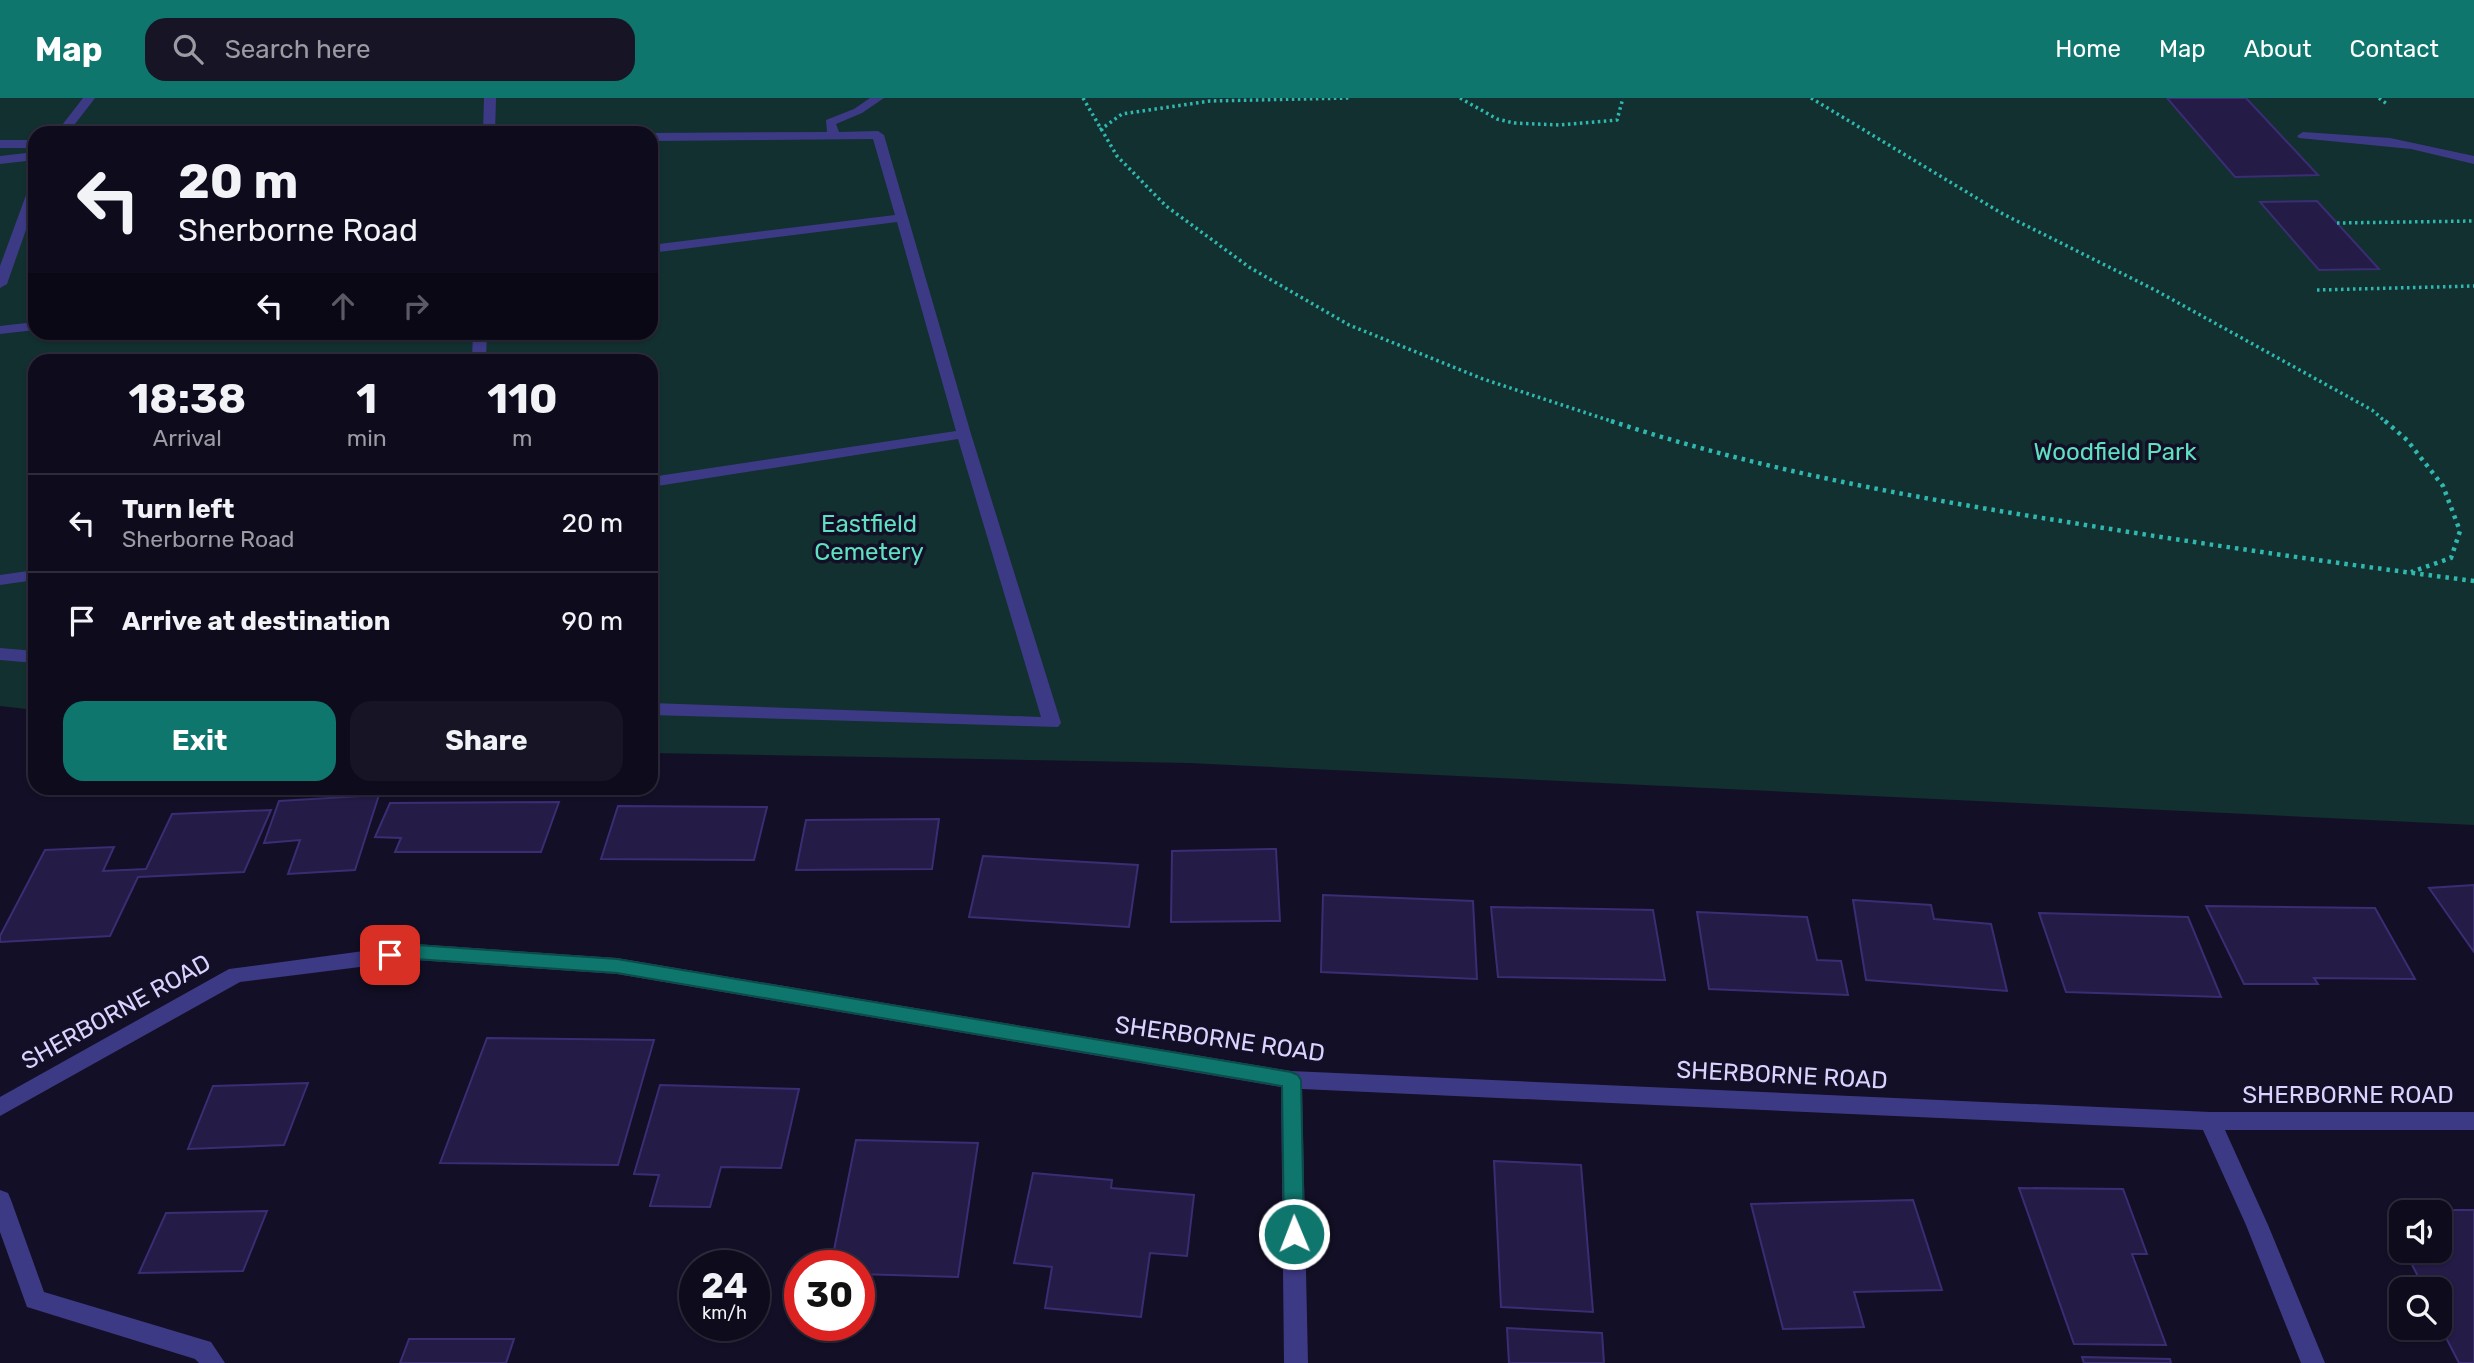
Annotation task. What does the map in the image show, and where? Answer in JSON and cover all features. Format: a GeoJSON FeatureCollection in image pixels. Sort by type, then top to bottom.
{"type":"FeatureCollection","features":[{"type":"Feature","properties":{"kind":"street"},"geometry":{"type":"LineString","coordinates":[[67,126],[89,98]]}},
{"type":"Feature","properties":{"kind":"street"},"geometry":{"type":"LineString","coordinates":[[489,126],[490,98]]}},
{"type":"Feature","properties":{"kind":"street"},"geometry":{"type":"LineString","coordinates":[[834,135],[830,122],[858,111],[878,98]]}},
{"type":"Feature","properties":{"kind":"street"},"geometry":{"type":"LineString","coordinates":[[658,137],[878,135],[964,434],[1052,723],[658,709]]}},
{"type":"Feature","properties":{"kind":"street"},"geometry":{"type":"LineString","coordinates":[[2303,136],[2374,139],[2440,149],[2474,160]]}},
{"type":"Feature","properties":{"kind":"street"},"geometry":{"type":"LineString","coordinates":[[0,144],[28,144]]}},
{"type":"Feature","properties":{"kind":"street"},"geometry":{"type":"LineString","coordinates":[[0,160],[28,157]]}},
{"type":"Feature","properties":{"kind":"street"},"geometry":{"type":"LineString","coordinates":[[0,284],[28,206]]}},
{"type":"Feature","properties":{"kind":"street"},"geometry":{"type":"LineString","coordinates":[[658,248],[901,218]]}},
{"type":"Feature","properties":{"kind":"street"},"geometry":{"type":"LineString","coordinates":[[0,330],[28,327]]}},
{"type":"Feature","properties":{"kind":"street"},"geometry":{"type":"LineString","coordinates":[[658,481],[964,434]]}},
{"type":"Feature","properties":{"kind":"street"},"geometry":{"type":"LineString","coordinates":[[0,580],[28,576]]}},
{"type":"Feature","properties":{"kind":"street"},"geometry":{"type":"LineString","coordinates":[[0,654],[28,656]]}},
{"type":"Feature","properties":{"kind":"street","name":"SHERBORNE ROAD"},"geometry":{"type":"LineString","coordinates":[[0,1107],[236,975],[416,952],[617,966],[1291,1080],[2210,1121],[2474,1121]]}},
{"type":"Feature","properties":{"kind":"street"},"geometry":{"type":"LineString","coordinates":[[1291,1080],[1296,1363]]}},
{"type":"Feature","properties":{"kind":"street"},"geometry":{"type":"LineString","coordinates":[[2210,1121],[2258,1225],[2313,1363]]}},
{"type":"Feature","properties":{"kind":"street"},"geometry":{"type":"LineString","coordinates":[[0,1200],[35,1300],[202,1350],[213,1363]]}},
{"type":"Feature","properties":{"kind":"path"},"geometry":{"type":"LineString","coordinates":[[1083,98],[1117,156],[1166,206],[1249,267],[1349,325],[1483,379],[1680,444],[1898,495],[2251,552],[2474,581]]}},
{"type":"Feature","properties":{"kind":"path"},"geometry":{"type":"LineString","coordinates":[[1100,130],[1122,114],[1178,105],[1210,101],[1349,98]]}},
{"type":"Feature","properties":{"kind":"path"},"geometry":{"type":"LineString","coordinates":[[1460,98],[1472,102],[1503,121],[1559,123],[1617,120],[1623,98]]}},
{"type":"Feature","properties":{"kind":"path"},"geometry":{"type":"LineString","coordinates":[[1811,98],[2003,214],[2155,290],[2372,410],[2407,440],[2443,486],[2460,531],[2451,558],[2410,572]]}},
{"type":"Feature","properties":{"kind":"path"},"geometry":{"type":"LineString","coordinates":[[2337,223],[2474,221]]}},
{"type":"Feature","properties":{"kind":"path"},"geometry":{"type":"LineString","coordinates":[[2317,290],[2474,286]]}},
{"type":"Feature","properties":{"kind":"green space","name":"Woodfield Park"},"geometry":{"type":"Polygon","coordinates":[[[0,98],[2474,98],[2474,825],[1189,763],[658,753],[658,354],[28,354],[28,709],[0,706],[0,98]]]}},
{"type":"Feature","properties":{"kind":"building"},"geometry":{"type":"Polygon","coordinates":[[[2167,98],[2246,98],[2318,175],[2235,177],[2167,98]]]}},
{"type":"Feature","properties":{"kind":"building"},"geometry":{"type":"Polygon","coordinates":[[[2317,201],[2379,269],[2319,270],[2260,202],[2317,201]]]}},
{"type":"Feature","properties":{"kind":"building"},"geometry":{"type":"Polygon","coordinates":[[[379,795],[355,870],[288,874],[300,840],[264,843],[279,801],[379,795]]]}},
{"type":"Feature","properties":{"kind":"building"},"geometry":{"type":"Polygon","coordinates":[[[559,802],[541,852],[395,852],[401,838],[375,837],[390,803],[559,802]]]}},
{"type":"Feature","properties":{"kind":"building"},"geometry":{"type":"Polygon","coordinates":[[[618,806],[767,807],[754,860],[601,859],[618,806]]]}},
{"type":"Feature","properties":{"kind":"building"},"geometry":{"type":"Polygon","coordinates":[[[271,810],[244,872],[138,877],[110,936],[0,942],[0,936],[45,850],[114,847],[103,871],[146,869],[172,814],[271,810]]]}},
{"type":"Feature","properties":{"kind":"building"},"geometry":{"type":"Polygon","coordinates":[[[939,819],[932,869],[796,870],[806,820],[939,819]]]}},
{"type":"Feature","properties":{"kind":"building"},"geometry":{"type":"Polygon","coordinates":[[[1276,849],[1280,921],[1171,922],[1172,851],[1276,849]]]}},
{"type":"Feature","properties":{"kind":"building"},"geometry":{"type":"Polygon","coordinates":[[[983,856],[1138,865],[1129,927],[969,917],[983,856]]]}},
{"type":"Feature","properties":{"kind":"building"},"geometry":{"type":"Polygon","coordinates":[[[2474,885],[2474,952],[2429,888],[2474,885]]]}},
{"type":"Feature","properties":{"kind":"building"},"geometry":{"type":"Polygon","coordinates":[[[1323,895],[1473,901],[1477,979],[1321,972],[1323,895]]]}},
{"type":"Feature","properties":{"kind":"building"},"geometry":{"type":"Polygon","coordinates":[[[1853,900],[1931,905],[1934,919],[1991,924],[2007,991],[1866,980],[1853,900]]]}},
{"type":"Feature","properties":{"kind":"building"},"geometry":{"type":"Polygon","coordinates":[[[2206,906],[2375,908],[2415,979],[2314,978],[2318,984],[2244,984],[2206,906]]]}},
{"type":"Feature","properties":{"kind":"building"},"geometry":{"type":"Polygon","coordinates":[[[1491,907],[1653,910],[1665,980],[1498,977],[1491,907]]]}},
{"type":"Feature","properties":{"kind":"building"},"geometry":{"type":"Polygon","coordinates":[[[1697,912],[1807,917],[1817,960],[1841,961],[1848,995],[1709,989],[1697,912]]]}},
{"type":"Feature","properties":{"kind":"building"},"geometry":{"type":"Polygon","coordinates":[[[2039,913],[2188,917],[2221,997],[2066,992],[2039,913]]]}},
{"type":"Feature","properties":{"kind":"building"},"geometry":{"type":"Polygon","coordinates":[[[487,1038],[654,1040],[618,1165],[440,1163],[487,1038]]]}},
{"type":"Feature","properties":{"kind":"building"},"geometry":{"type":"Polygon","coordinates":[[[308,1083],[284,1145],[188,1149],[213,1086],[308,1083]]]}},
{"type":"Feature","properties":{"kind":"building"},"geometry":{"type":"Polygon","coordinates":[[[660,1085],[799,1089],[781,1168],[721,1167],[710,1207],[650,1206],[659,1175],[634,1174],[660,1085]]]}},
{"type":"Feature","properties":{"kind":"building"},"geometry":{"type":"Polygon","coordinates":[[[856,1140],[978,1143],[958,1277],[875,1274],[875,1250],[834,1250],[856,1140]]]}},
{"type":"Feature","properties":{"kind":"building"},"geometry":{"type":"Polygon","coordinates":[[[1494,1161],[1581,1165],[1593,1312],[1501,1307],[1494,1161]]]}},
{"type":"Feature","properties":{"kind":"building"},"geometry":{"type":"Polygon","coordinates":[[[1033,1173],[1112,1180],[1111,1188],[1194,1195],[1187,1256],[1150,1253],[1141,1317],[1045,1308],[1052,1267],[1014,1263],[1033,1173]]]}},
{"type":"Feature","properties":{"kind":"building"},"geometry":{"type":"Polygon","coordinates":[[[2019,1188],[2123,1189],[2147,1254],[2132,1254],[2166,1345],[2074,1344],[2019,1188]]]}},
{"type":"Feature","properties":{"kind":"building"},"geometry":{"type":"Polygon","coordinates":[[[1913,1200],[1942,1290],[1854,1292],[1864,1327],[1783,1329],[1751,1204],[1913,1200]]]}},
{"type":"Feature","properties":{"kind":"building"},"geometry":{"type":"Polygon","coordinates":[[[2452,1210],[2474,1210],[2474,1363],[2459,1363],[2447,1340],[2452,1340],[2452,1277],[2418,1277],[2411,1263],[2452,1263],[2452,1210]]]}},
{"type":"Feature","properties":{"kind":"building"},"geometry":{"type":"Polygon","coordinates":[[[267,1211],[243,1271],[139,1273],[166,1213],[267,1211]]]}},
{"type":"Feature","properties":{"kind":"building"},"geometry":{"type":"Polygon","coordinates":[[[1507,1328],[1602,1333],[1604,1363],[1509,1363],[1507,1328]]]}},
{"type":"Feature","properties":{"kind":"building"},"geometry":{"type":"Polygon","coordinates":[[[409,1339],[514,1339],[506,1363],[400,1363],[409,1339]]]}},
{"type":"Feature","properties":{"kind":"building"},"geometry":{"type":"Polygon","coordinates":[[[2082,1357],[2170,1359],[2171,1363],[2084,1363],[2082,1357]]]}},
{"type":"Feature","properties":{"kind":"route"},"geometry":{"type":"LineString","coordinates":[[390,955],[416,952],[617,966],[1291,1080],[1294,1234]]}},
{"type":"Feature","properties":{"kind":"park label","name":"Eastfield Cemetery"},"geometry":{"type":"Point","coordinates":[869,538]}}]}
